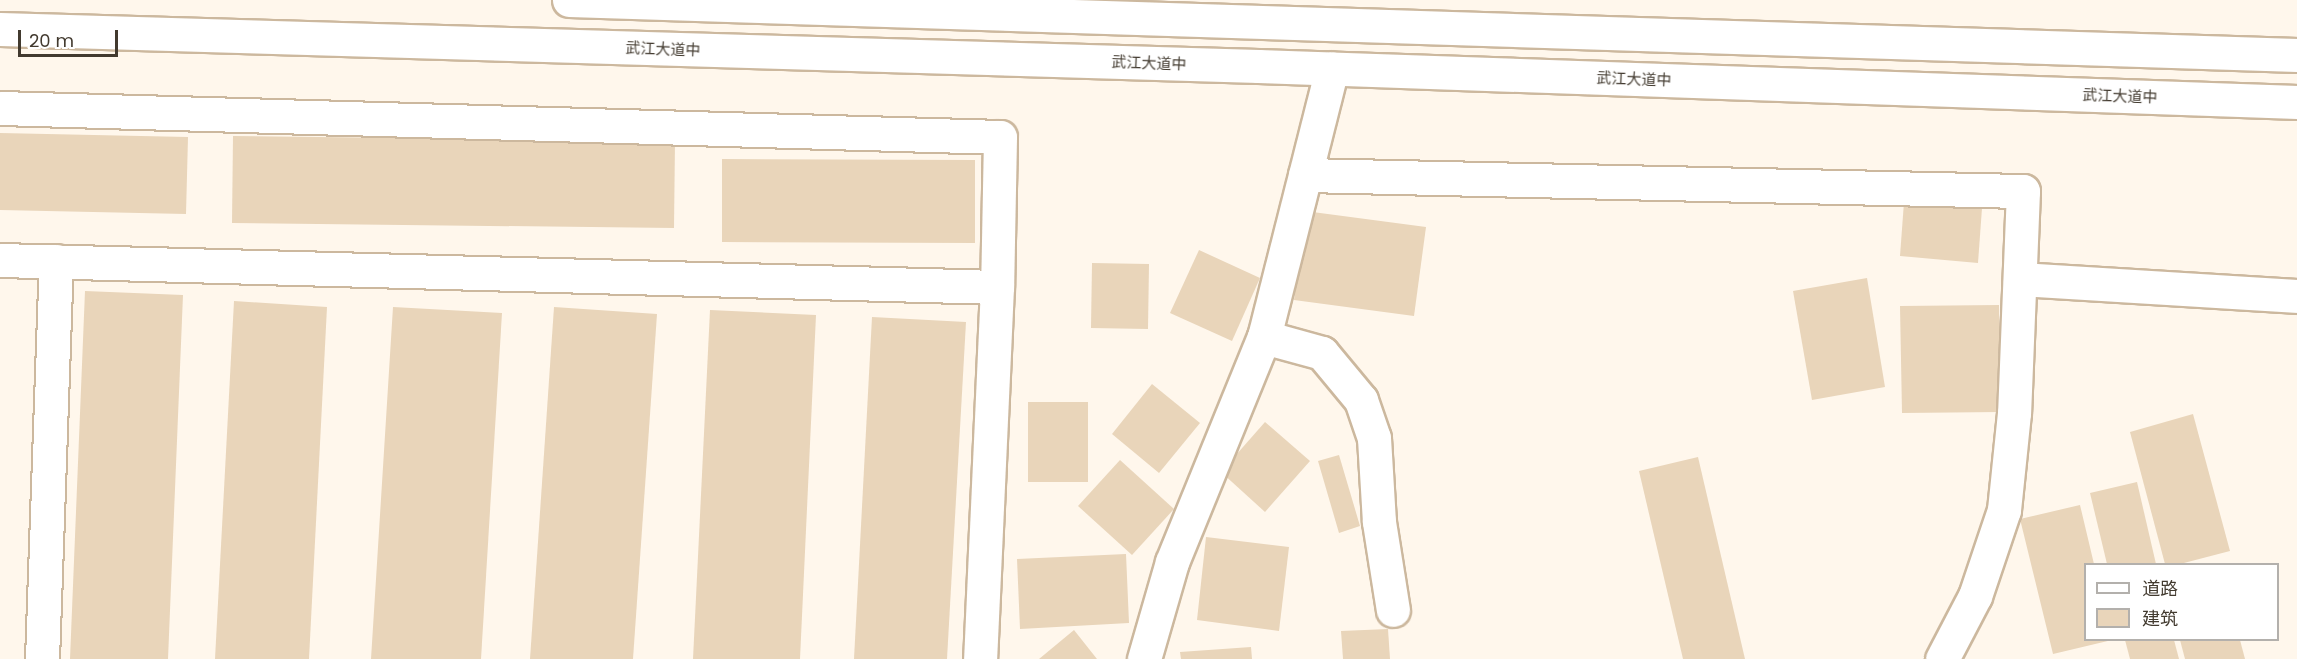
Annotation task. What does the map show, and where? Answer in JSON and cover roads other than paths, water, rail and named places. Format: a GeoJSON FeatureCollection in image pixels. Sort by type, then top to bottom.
{"type":"FeatureCollection","features":[{"type":"Feature","properties":{"kind":"street"},"geometry":{"type":"LineString","coordinates":[[569,0],[2297,55]]}},
{"type":"Feature","properties":{"kind":"street","name":"武江大道中"},"geometry":{"type":"LineString","coordinates":[[0,29],[1332,68],[2297,102]]}},
{"type":"Feature","properties":{"kind":"street"},"geometry":{"type":"LineString","coordinates":[[1144,659],[1172,562],[1264,337],[1332,68]]}},
{"type":"Feature","properties":{"kind":"street"},"geometry":{"type":"LineString","coordinates":[[0,108],[1000,137],[997,286],[980,659]]}},
{"type":"Feature","properties":{"kind":"street"},"geometry":{"type":"LineString","coordinates":[[1305,175],[2023,191],[2014,413],[2004,510],[1975,596],[1942,659]]}},
{"type":"Feature","properties":{"kind":"street"},"geometry":{"type":"LineString","coordinates":[[0,260],[997,286]]}},
{"type":"Feature","properties":{"kind":"street"},"geometry":{"type":"LineString","coordinates":[[42,659],[56,261]]}},
{"type":"Feature","properties":{"kind":"street"},"geometry":{"type":"LineString","coordinates":[[2020,279],[2297,296]]}},
{"type":"Feature","properties":{"kind":"street"},"geometry":{"type":"LineString","coordinates":[[1264,337],[1322,353],[1361,400],[1374,438],[1379,522],[1393,610]]}}]}
